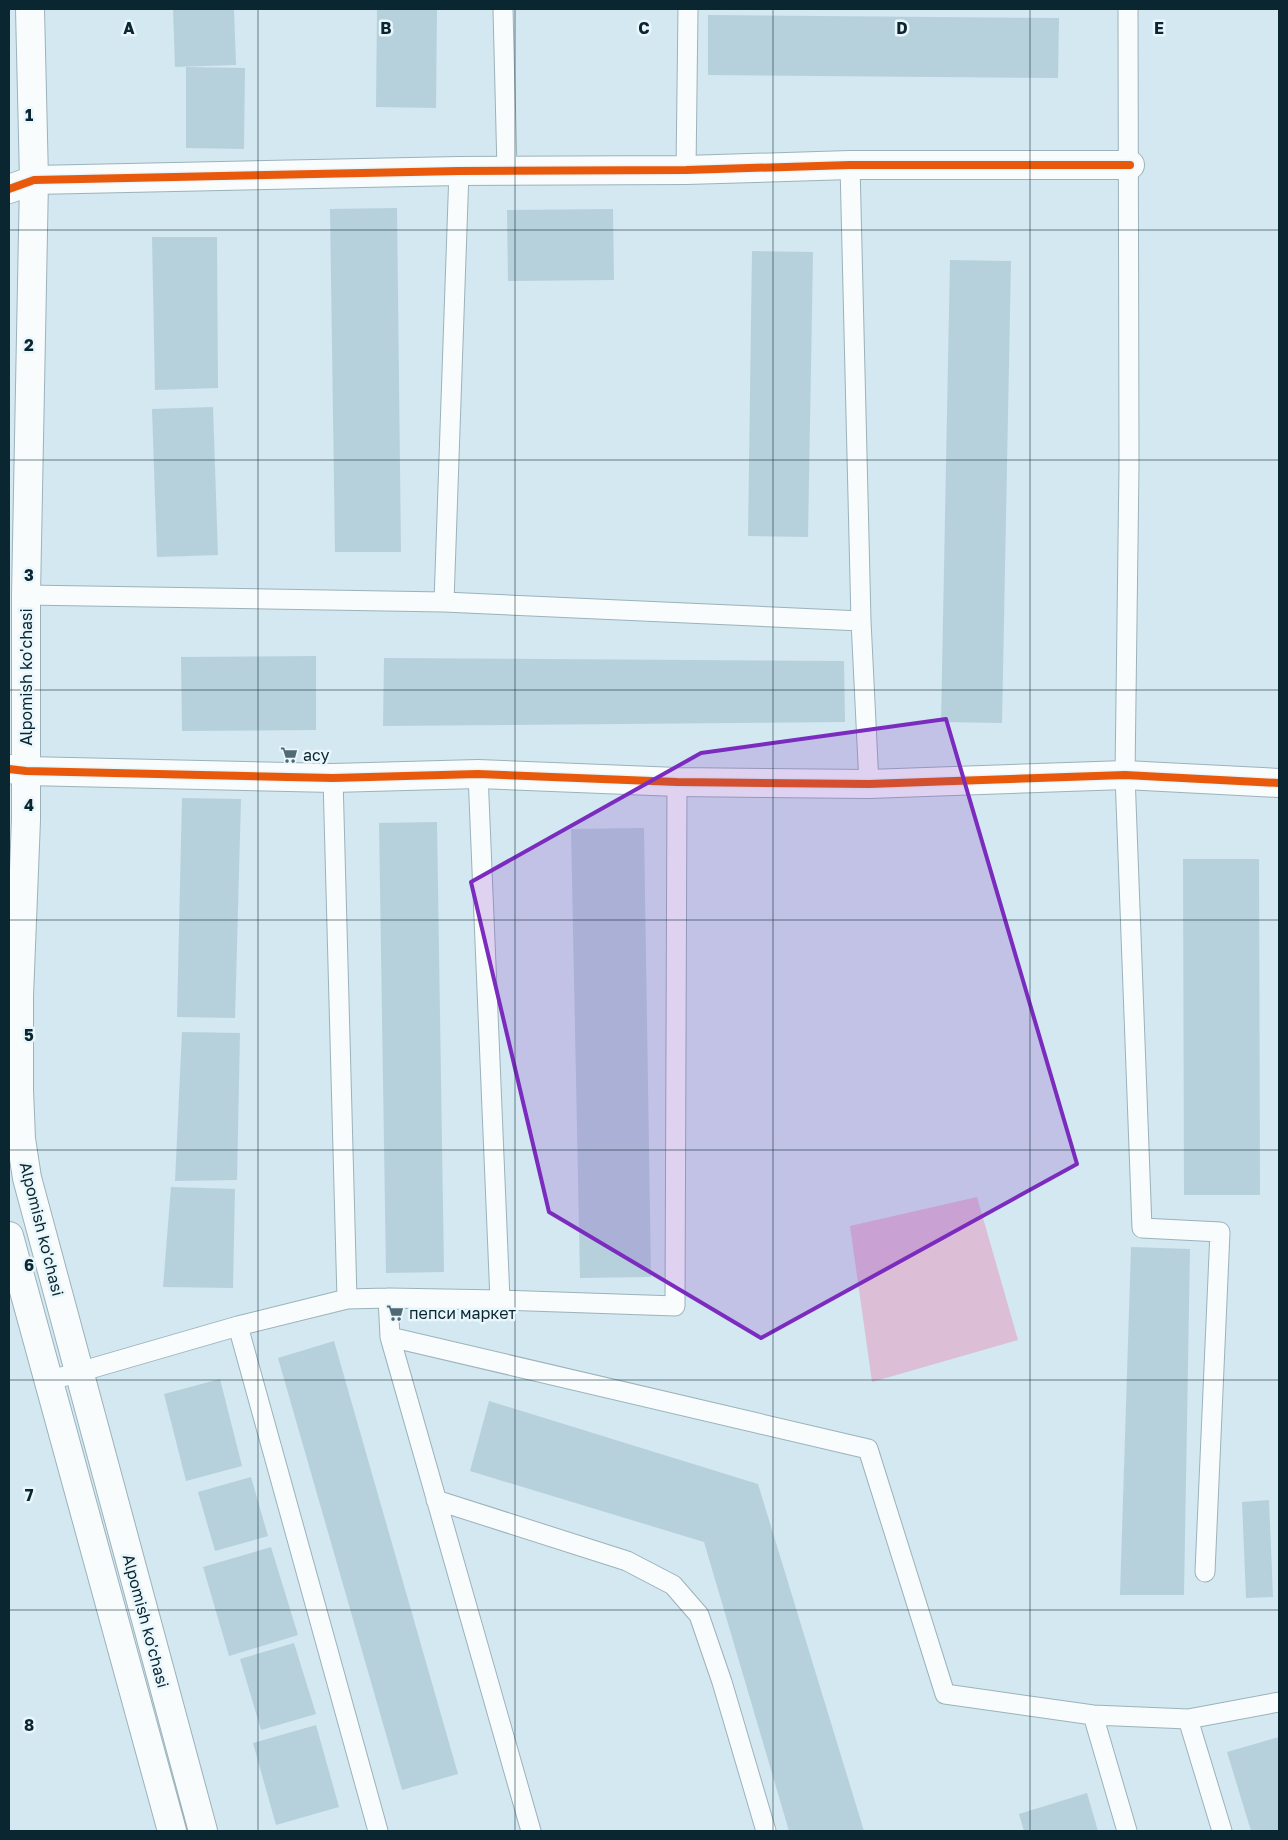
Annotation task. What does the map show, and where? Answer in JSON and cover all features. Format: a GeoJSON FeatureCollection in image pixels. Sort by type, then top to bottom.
{"type":"FeatureCollection","features":[{"type":"Feature","properties":{"kind":"main road","name":"Alpomish ko'chasi"},"geometry":{"type":"LineString","coordinates":[[30,9],[21,184],[26,595],[17,770],[21,1139],[27,1178],[203,1831]]}},
{"type":"Feature","properties":{"kind":"main road"},"geometry":{"type":"LineString","coordinates":[[21,184],[507,170],[686,170],[850,165],[1130,165]]}},
{"type":"Feature","properties":{"kind":"main road"},"geometry":{"type":"LineString","coordinates":[[17,770],[333,778],[478,774],[677,782],[869,784],[1125,775],[1279,784]]}},
{"type":"Feature","properties":{"kind":"main road"},"geometry":{"type":"LineString","coordinates":[[9,1236],[15,1284],[48,1381],[172,1831]]}},
{"type":"Feature","properties":{"kind":"lane"},"geometry":{"type":"LineString","coordinates":[[503,9],[507,170]]}},
{"type":"Feature","properties":{"kind":"lane"},"geometry":{"type":"LineString","coordinates":[[686,170],[688,9]]}},
{"type":"Feature","properties":{"kind":"lane"},"geometry":{"type":"LineString","coordinates":[[1128,9],[1130,466],[1125,775],[1142,1228],[1220,1232],[1205,1572]]}},
{"type":"Feature","properties":{"kind":"lane"},"geometry":{"type":"LineString","coordinates":[[850,165],[861,621],[869,784]]}},
{"type":"Feature","properties":{"kind":"lane"},"geometry":{"type":"LineString","coordinates":[[444,602],[459,171]]}},
{"type":"Feature","properties":{"kind":"lane"},"geometry":{"type":"LineString","coordinates":[[26,595],[444,602],[861,621]]}},
{"type":"Feature","properties":{"kind":"lane"},"geometry":{"type":"LineString","coordinates":[[478,774],[500,1300]]}},
{"type":"Feature","properties":{"kind":"lane"},"geometry":{"type":"LineString","coordinates":[[333,778],[347,1300]]}},
{"type":"Feature","properties":{"kind":"lane"},"geometry":{"type":"LineString","coordinates":[[48,1381],[238,1326],[347,1300],[388,1298],[500,1300],[675,1306],[677,782]]}},
{"type":"Feature","properties":{"kind":"lane"},"geometry":{"type":"LineString","coordinates":[[15,1284],[57,1286]]}},
{"type":"Feature","properties":{"kind":"lane"},"geometry":{"type":"LineString","coordinates":[[388,1298],[390,1338],[531,1831]]}},
{"type":"Feature","properties":{"kind":"lane"},"geometry":{"type":"LineString","coordinates":[[238,1326],[378,1831]]}},
{"type":"Feature","properties":{"kind":"lane"},"geometry":{"type":"LineString","coordinates":[[390,1338],[868,1449],[945,1694],[1093,1714],[1188,1719],[1279,1702]]}},
{"type":"Feature","properties":{"kind":"lane"},"geometry":{"type":"LineString","coordinates":[[436,1500],[627,1561],[673,1585],[699,1615],[722,1682],[766,1831]]}},
{"type":"Feature","properties":{"kind":"lane"},"geometry":{"type":"LineString","coordinates":[[1093,1714],[1127,1831]]}},
{"type":"Feature","properties":{"kind":"lane"},"geometry":{"type":"LineString","coordinates":[[1188,1719],[1222,1831]]}},
{"type":"Feature","properties":{"kind":"highlighted area"},"geometry":{"type":"Polygon","coordinates":[[[946,719],[1077,1164],[761,1338],[549,1212],[471,882],[701,753],[946,719]]]}},
{"type":"Feature","properties":{"kind":"shaded area"},"geometry":{"type":"Polygon","coordinates":[[[977,1197],[1018,1340],[872,1382],[850,1226],[977,1197]]]}},
{"type":"Feature","properties":{"kind":"building"},"geometry":{"type":"Polygon","coordinates":[[[173,9],[234,9],[236,65],[175,67],[173,9]]]}},
{"type":"Feature","properties":{"kind":"building"},"geometry":{"type":"Polygon","coordinates":[[[377,9],[437,9],[436,108],[376,107],[377,9]]]}},
{"type":"Feature","properties":{"kind":"building"},"geometry":{"type":"Polygon","coordinates":[[[708,15],[1059,18],[1058,78],[708,75],[708,15]]]}},
{"type":"Feature","properties":{"kind":"building"},"geometry":{"type":"Polygon","coordinates":[[[186,67],[245,68],[244,149],[186,148],[186,67]]]}},
{"type":"Feature","properties":{"kind":"building"},"geometry":{"type":"Polygon","coordinates":[[[397,208],[401,552],[335,552],[330,209],[397,208]]]}},
{"type":"Feature","properties":{"kind":"building"},"geometry":{"type":"Polygon","coordinates":[[[613,209],[614,280],[508,281],[507,210],[613,209]]]}},
{"type":"Feature","properties":{"kind":"building"},"geometry":{"type":"Polygon","coordinates":[[[152,237],[217,237],[218,388],[155,390],[152,237]]]}},
{"type":"Feature","properties":{"kind":"building"},"geometry":{"type":"Polygon","coordinates":[[[752,251],[813,252],[808,537],[748,536],[752,251]]]}},
{"type":"Feature","properties":{"kind":"building"},"geometry":{"type":"Polygon","coordinates":[[[950,260],[1011,261],[1002,723],[941,722],[950,260]]]}},
{"type":"Feature","properties":{"kind":"building"},"geometry":{"type":"Polygon","coordinates":[[[213,407],[218,555],[157,557],[152,409],[213,407]]]}},
{"type":"Feature","properties":{"kind":"building"},"geometry":{"type":"Polygon","coordinates":[[[316,656],[316,730],[182,731],[181,657],[316,656]]]}},
{"type":"Feature","properties":{"kind":"building"},"geometry":{"type":"Polygon","coordinates":[[[384,658],[844,661],[845,722],[383,726],[384,658]]]}},
{"type":"Feature","properties":{"kind":"building"},"geometry":{"type":"Polygon","coordinates":[[[182,798],[241,799],[235,1018],[177,1017],[182,798]]]}},
{"type":"Feature","properties":{"kind":"building"},"geometry":{"type":"Polygon","coordinates":[[[437,822],[444,1272],[386,1273],[379,823],[437,822]]]}},
{"type":"Feature","properties":{"kind":"building"},"geometry":{"type":"Polygon","coordinates":[[[644,828],[651,1277],[580,1278],[571,829],[644,828]]]}},
{"type":"Feature","properties":{"kind":"building"},"geometry":{"type":"Polygon","coordinates":[[[1183,859],[1259,859],[1260,1195],[1184,1195],[1183,859]]]}},
{"type":"Feature","properties":{"kind":"building"},"geometry":{"type":"Polygon","coordinates":[[[182,1032],[240,1033],[237,1180],[175,1181],[182,1032]]]}},
{"type":"Feature","properties":{"kind":"building"},"geometry":{"type":"Polygon","coordinates":[[[171,1187],[235,1189],[233,1288],[163,1287],[171,1187]]]}},
{"type":"Feature","properties":{"kind":"building"},"geometry":{"type":"Polygon","coordinates":[[[1131,1247],[1190,1249],[1184,1595],[1120,1595],[1131,1247]]]}},
{"type":"Feature","properties":{"kind":"building"},"geometry":{"type":"Polygon","coordinates":[[[334,1341],[458,1774],[402,1790],[278,1358],[334,1341]]]}},
{"type":"Feature","properties":{"kind":"building"},"geometry":{"type":"Polygon","coordinates":[[[220,1379],[242,1466],[186,1481],[164,1394],[220,1379]]]}},
{"type":"Feature","properties":{"kind":"building"},"geometry":{"type":"Polygon","coordinates":[[[489,1401],[758,1484],[864,1831],[789,1831],[704,1542],[470,1471],[489,1401]]]}},
{"type":"Feature","properties":{"kind":"building"},"geometry":{"type":"Polygon","coordinates":[[[251,1477],[268,1536],[215,1551],[198,1492],[251,1477]]]}},
{"type":"Feature","properties":{"kind":"building"},"geometry":{"type":"Polygon","coordinates":[[[1269,1500],[1273,1597],[1246,1598],[1242,1502],[1269,1500]]]}},
{"type":"Feature","properties":{"kind":"building"},"geometry":{"type":"Polygon","coordinates":[[[271,1547],[298,1635],[229,1656],[203,1567],[271,1547]]]}},
{"type":"Feature","properties":{"kind":"building"},"geometry":{"type":"Polygon","coordinates":[[[294,1643],[316,1714],[261,1730],[240,1659],[294,1643]]]}},
{"type":"Feature","properties":{"kind":"building"},"geometry":{"type":"Polygon","coordinates":[[[316,1725],[339,1807],[276,1825],[253,1743],[316,1725]]]}},
{"type":"Feature","properties":{"kind":"building"},"geometry":{"type":"Polygon","coordinates":[[[1279,1737],[1279,1831],[1251,1831],[1227,1752],[1279,1737]]]}},
{"type":"Feature","properties":{"kind":"building"},"geometry":{"type":"Polygon","coordinates":[[[1087,1793],[1098,1831],[1024,1831],[1019,1814],[1087,1793]]]}},
{"type":"Feature","properties":{"kind":"cycle path"},"geometry":{"type":"LineString","coordinates":[[9,189],[34,180],[459,171],[686,170],[850,165],[1130,165]]}},
{"type":"Feature","properties":{"kind":"cycle path"},"geometry":{"type":"LineString","coordinates":[[9,769],[26,771],[333,778],[478,774],[677,782],[869,784],[1125,775],[1279,783]]}},
{"type":"Feature","properties":{"kind":"place","name":"асу"},"geometry":{"type":"Point","coordinates":[289,755]}},
{"type":"Feature","properties":{"kind":"place","name":"пепси маркет"},"geometry":{"type":"Point","coordinates":[395,1313]}}]}
